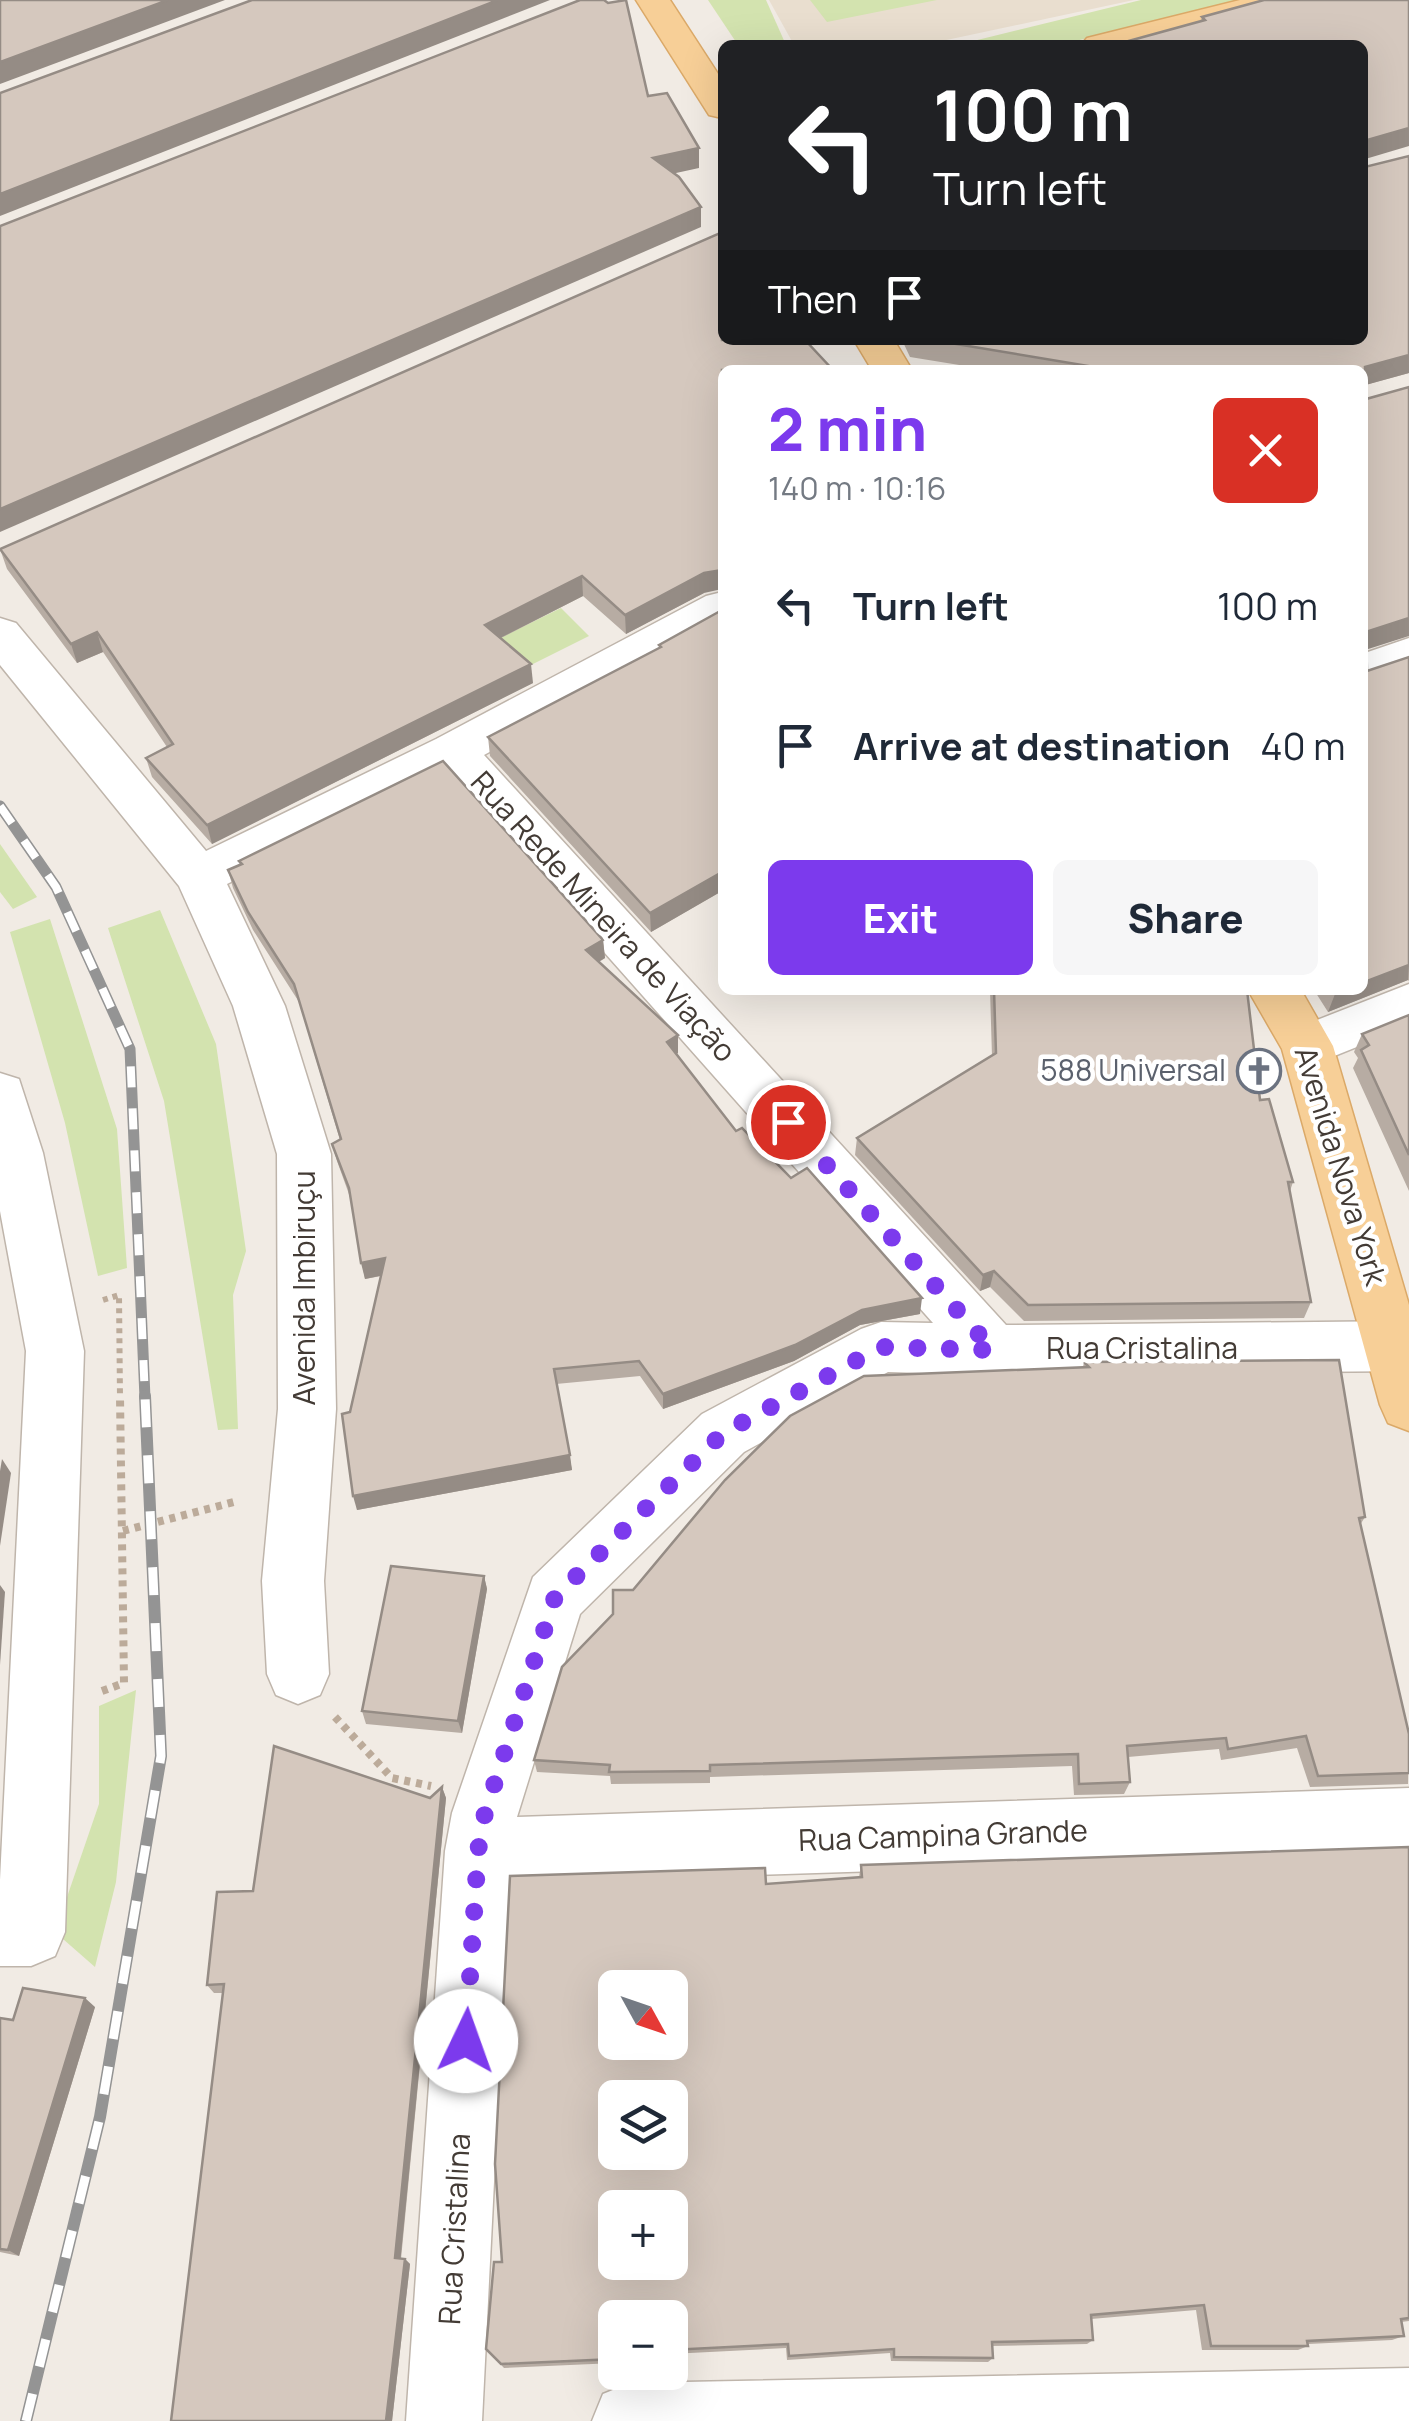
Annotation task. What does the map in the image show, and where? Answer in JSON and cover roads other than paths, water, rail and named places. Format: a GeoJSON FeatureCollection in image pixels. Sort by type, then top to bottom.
{"type":"FeatureCollection","features":[{"type":"Feature","properties":{"kind":"main road"},"geometry":{"type":"LineString","coordinates":[[654,0],[718,93]]}},
{"type":"Feature","properties":{"kind":"main road"},"geometry":{"type":"LineString","coordinates":[[1120,40],[1284,0]]}},
{"type":"Feature","properties":{"kind":"main road","name":"Avenida Nova York"},"geometry":{"type":"LineString","coordinates":[[1277,995],[1307,1046],[1404,1366]]}},
{"type":"Feature","properties":{"kind":"street"},"geometry":{"type":"LineString","coordinates":[[199,876],[454,751],[718,609]]}},
{"type":"Feature","properties":{"kind":"street","name":"Avenida Imbiruçu"},"geometry":{"type":"LineString","coordinates":[[0,634],[199,876],[260,1006],[304,1154],[308,1409],[293,1581],[298,1674]]}},
{"type":"Feature","properties":{"kind":"street"},"geometry":{"type":"LineString","coordinates":[[1368,669],[1409,654]]}},
{"type":"Feature","properties":{"kind":"street","name":"Rua Rede Mineira de Viação"},"geometry":{"type":"LineString","coordinates":[[454,751],[993,1350]]}},
{"type":"Feature","properties":{"kind":"street"},"geometry":{"type":"LineString","coordinates":[[1307,1046],[1409,1004]]}},
{"type":"Feature","properties":{"kind":"street"},"geometry":{"type":"LineString","coordinates":[[0,1094],[16,1153],[54,1351],[16,1932]]}},
{"type":"Feature","properties":{"kind":"street","name":"Rua Cristalina"},"geometry":{"type":"LineString","coordinates":[[444,2421],[481,1832],[555,1597],[723,1433],[881,1347],[1404,1366]]}},
{"type":"Feature","properties":{"kind":"street","name":"Rua Campina Grande"},"geometry":{"type":"LineString","coordinates":[[481,1832],[1409,1821]]}},
{"type":"Feature","properties":{"kind":"street"},"geometry":{"type":"LineString","coordinates":[[630,2421],[1409,2406]]}},
{"type":"Feature","properties":{"kind":"railway"},"geometry":{"type":"LineString","coordinates":[[0,806],[56,887],[130,1049],[145,1398]]}},
{"type":"Feature","properties":{"kind":"railway"},"geometry":{"type":"LineString","coordinates":[[26,2421],[100,2117],[161,1756],[145,1396]]}},
{"type":"Feature","properties":{"kind":"place","name":"588 Universal"},"geometry":{"type":"Point","coordinates":[1259,1071]}}]}
